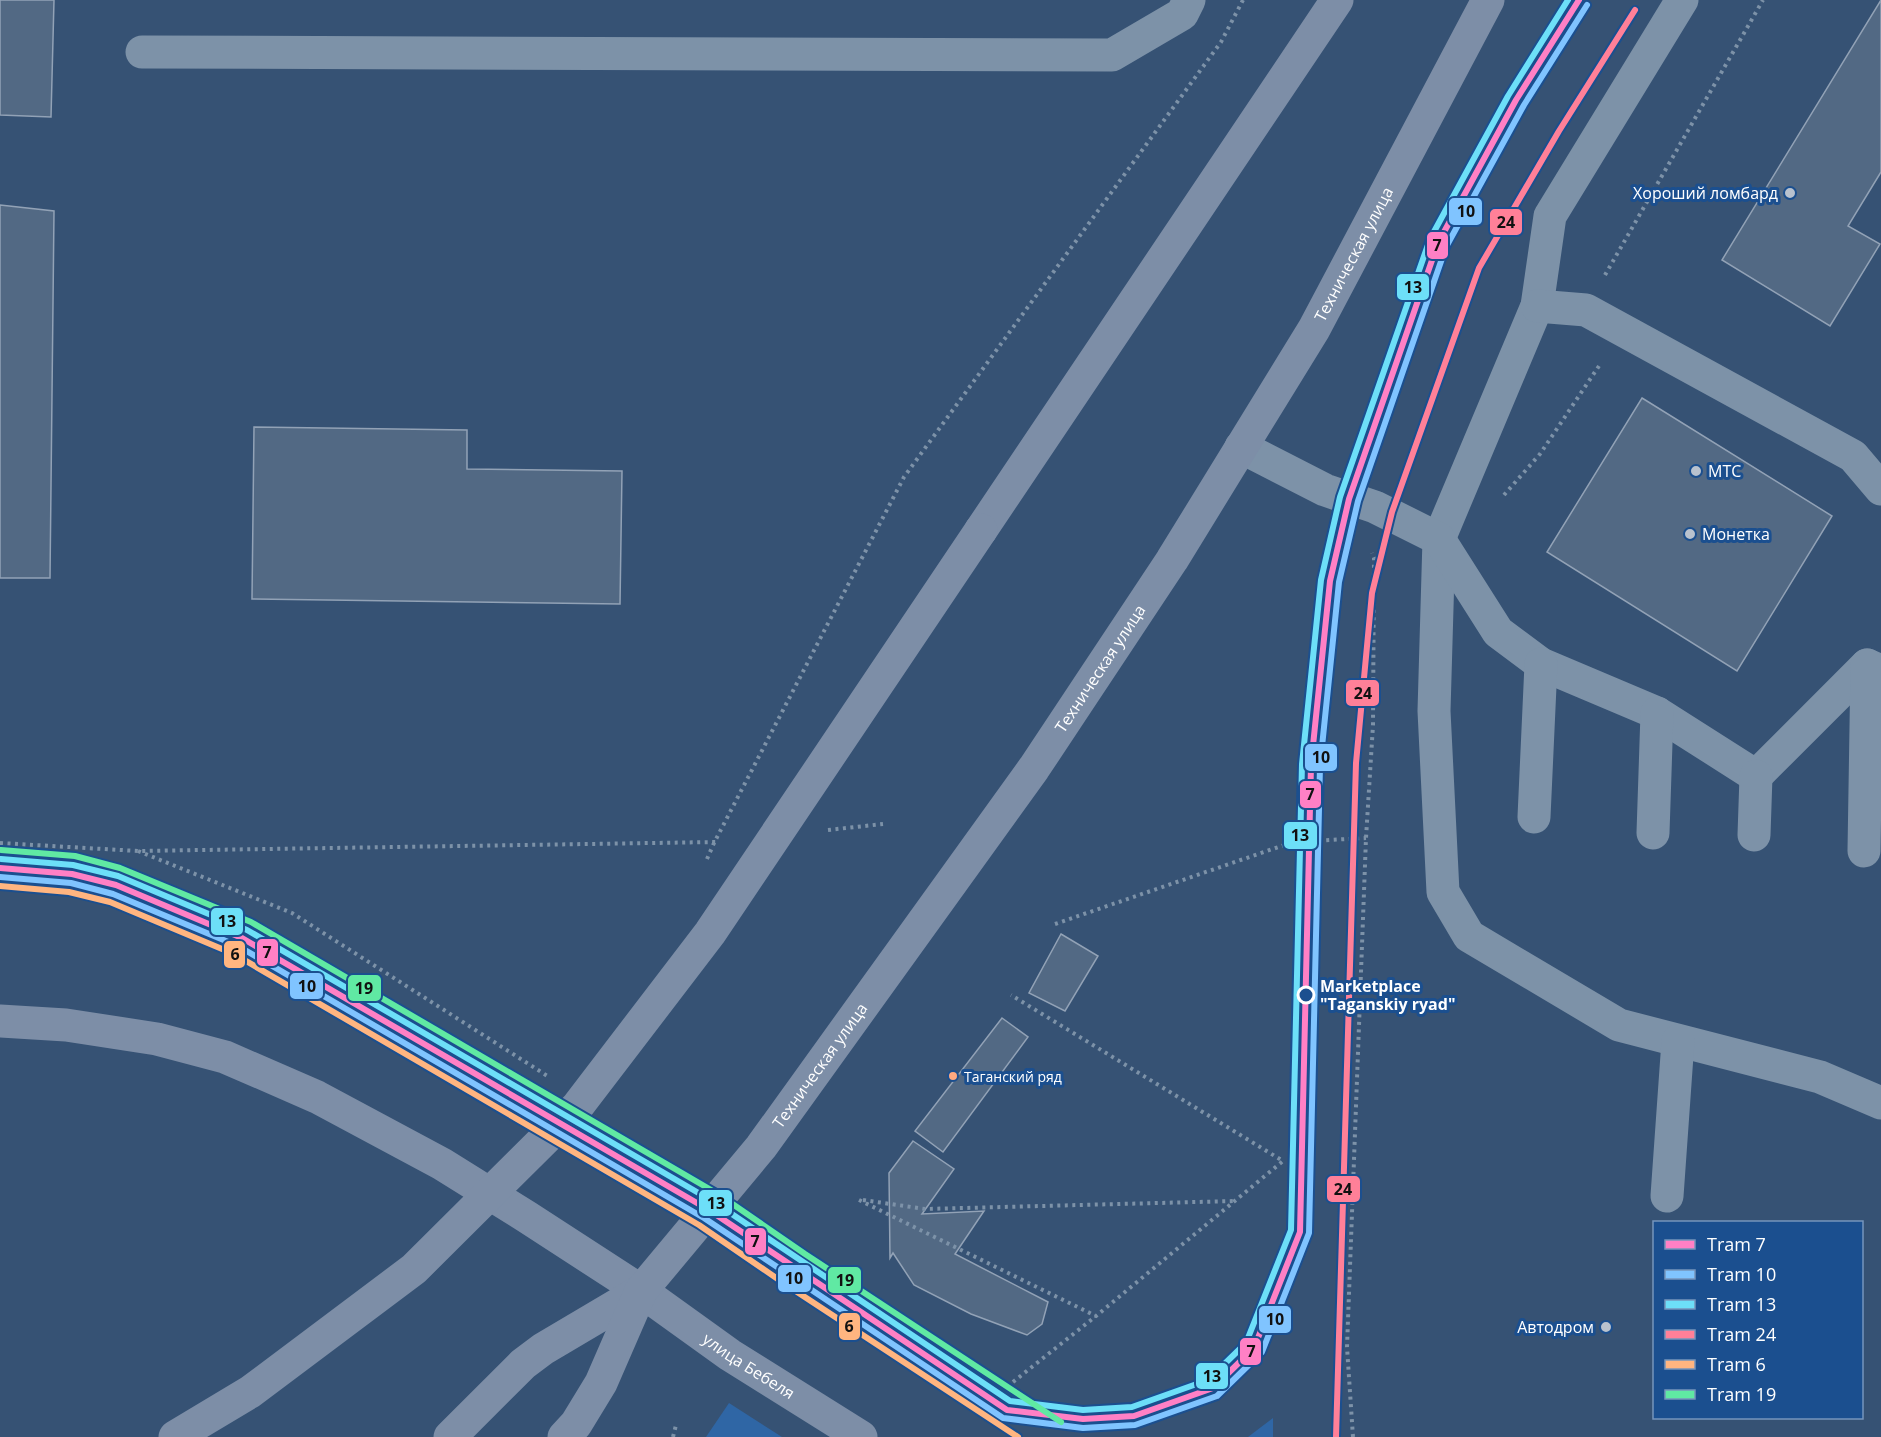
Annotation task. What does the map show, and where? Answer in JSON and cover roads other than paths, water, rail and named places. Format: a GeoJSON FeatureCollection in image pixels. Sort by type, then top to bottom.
{"type":"FeatureCollection","features":[{"type":"Feature","properties":{"kind":"main road"},"geometry":{"type":"LineString","coordinates":[[175,1437],[250,1392],[414,1269],[577,1107],[710,933],[1337,0]]}},
{"type":"Feature","properties":{"kind":"main road","name":"Техническая улица"},"geometry":{"type":"LineString","coordinates":[[564,1437],[576,1424],[601,1383],[641,1291],[761,1147],[1034,768],[1172,560],[1314,329],[1488,0]]}},
{"type":"Feature","properties":{"kind":"main road","name":"улица Бебеля"},"geometry":{"type":"LineString","coordinates":[[0,1021],[66,1025],[146,1037],[225,1057],[317,1097],[442,1164],[641,1291],[730,1354],[861,1437]]}},
{"type":"Feature","properties":{"kind":"main road","name":"Техническая улица"},"geometry":{"type":"LineString","coordinates":[[450,1437],[523,1364],[543,1349],[641,1291]]}},
{"type":"Feature","properties":{"kind":"lane"},"geometry":{"type":"LineString","coordinates":[[142,52],[1112,55],[1182,14],[1189,0]]}},
{"type":"Feature","properties":{"kind":"lane"},"geometry":{"type":"LineString","coordinates":[[1682,0],[1550,216],[1537,306],[1439,539],[1434,711],[1443,892],[1469,936],[1619,1025],[1820,1077],[1881,1103]]}},
{"type":"Feature","properties":{"kind":"lane"},"geometry":{"type":"LineString","coordinates":[[1537,306],[1586,310],[1853,456],[1881,489]]}},
{"type":"Feature","properties":{"kind":"lane"},"geometry":{"type":"LineString","coordinates":[[1241,447],[1325,490],[1375,507],[1439,539],[1498,632],[1541,664],[1657,713],[1756,776]]}},
{"type":"Feature","properties":{"kind":"lane"},"geometry":{"type":"LineString","coordinates":[[1534,817],[1541,664]]}},
{"type":"Feature","properties":{"kind":"lane"},"geometry":{"type":"LineString","coordinates":[[1754,834],[1756,776],[1874,668]]}},
{"type":"Feature","properties":{"kind":"lane"},"geometry":{"type":"LineString","coordinates":[[1864,851],[1874,668]]}},
{"type":"Feature","properties":{"kind":"lane"},"geometry":{"type":"LineString","coordinates":[[1653,833],[1657,713]]}},
{"type":"Feature","properties":{"kind":"lane"},"geometry":{"type":"LineString","coordinates":[[1667,1196],[1678,1041]]}},
{"type":"Feature","properties":{"kind":"tram line","name":"13"},"geometry":{"type":"LineString","coordinates":[[1,859],[73,865],[118,876],[247,930],[714,1202],[1010,1401],[1083,1410],[1132,1407],[1208,1380],[1246,1343],[1291,1230],[1302,764],[1321,580],[1340,497],[1430,239],[1508,96],[1568,0]]}},
{"type":"Feature","properties":{"kind":"tram line","name":"7"},"geometry":{"type":"LineString","coordinates":[[0,868],[72,874],[116,885],[242,938],[709,1210],[1007,1410],[1083,1419],[1134,1416],[1213,1388],[1254,1348],[1300,1232],[1311,765],[1330,581],[1349,499],[1438,243],[1516,100],[1579,0]]}},
{"type":"Feature","properties":{"kind":"tram line","name":"10"},"geometry":{"type":"LineString","coordinates":[[0,877],[71,883],[113,894],[238,946],[704,1218],[1003,1418],[1083,1428],[1135,1425],[1217,1396],[1262,1352],[1309,1233],[1320,766],[1339,582],[1358,501],[1446,247],[1524,105],[1587,5]]}},
{"type":"Feature","properties":{"kind":"tram line","name":"24"},"geometry":{"type":"LineString","coordinates":[[1336,1437],[1356,763],[1372,593],[1392,512],[1479,268],[1559,131],[1635,10]]}},
{"type":"Feature","properties":{"kind":"tram line","name":"19"},"geometry":{"type":"LineString","coordinates":[[1,850],[75,856],[120,868],[251,922],[718,1194],[805,1254],[1061,1422]]}},
{"type":"Feature","properties":{"kind":"tram line","name":"6"},"geometry":{"type":"LineString","coordinates":[[0,886],[69,892],[110,902],[234,954],[699,1225],[1018,1437]]}},
{"type":"Feature","properties":{"kind":"place","name":"Хороший ломбард"},"geometry":{"type":"Point","coordinates":[1790,193]}},
{"type":"Feature","properties":{"kind":"place","name":"МТС"},"geometry":{"type":"Point","coordinates":[1696,471]}},
{"type":"Feature","properties":{"kind":"place","name":"Монетка"},"geometry":{"type":"Point","coordinates":[1690,534]}},
{"type":"Feature","properties":{"kind":"place","name":"Marketplace \"Taganskiy ryad\""},"geometry":{"type":"Point","coordinates":[1306,995]}},
{"type":"Feature","properties":{"kind":"place","name":"Таганский ряд"},"geometry":{"type":"Point","coordinates":[953,1076]}},
{"type":"Feature","properties":{"kind":"place","name":"Автодром"},"geometry":{"type":"Point","coordinates":[1606,1327]}}]}
